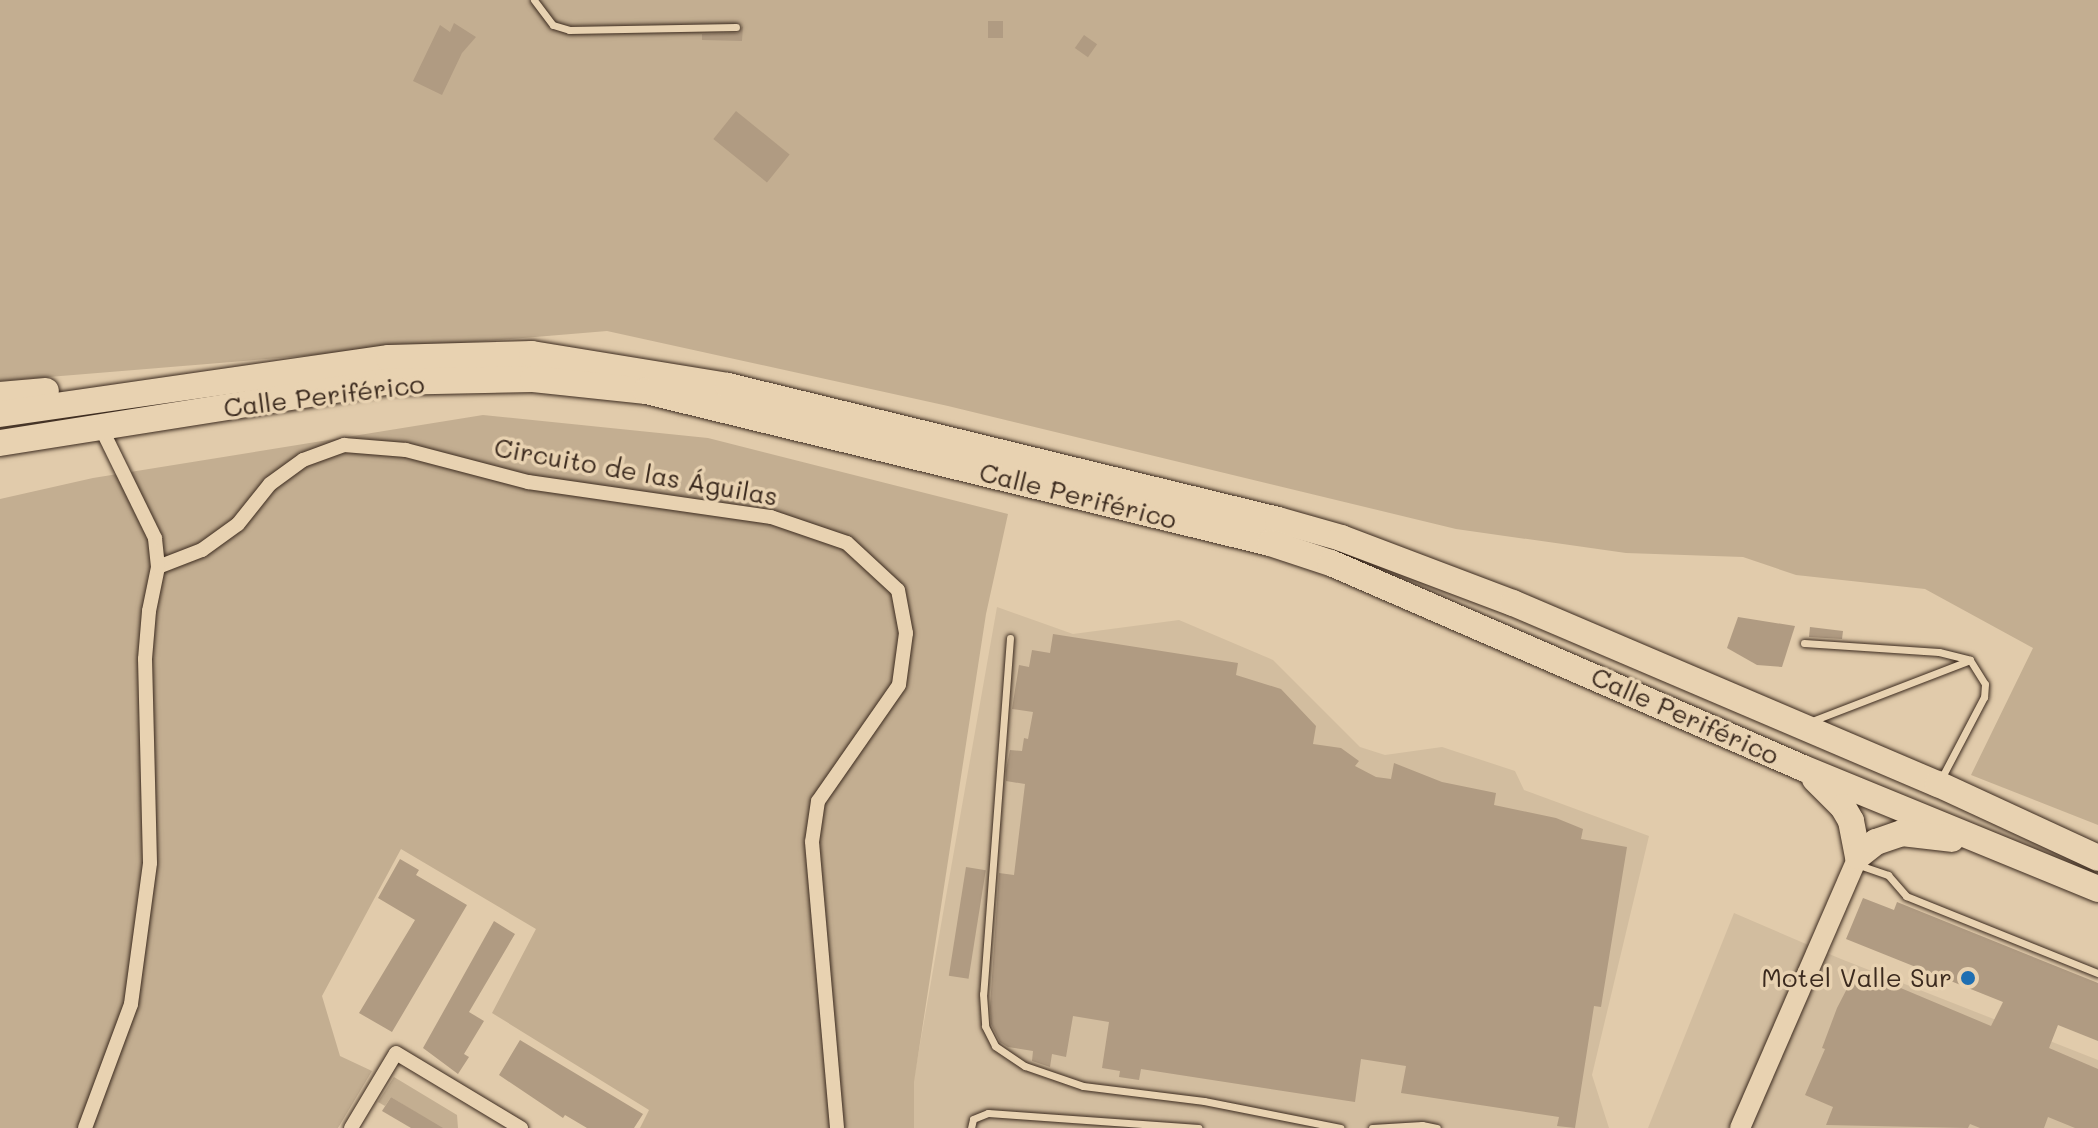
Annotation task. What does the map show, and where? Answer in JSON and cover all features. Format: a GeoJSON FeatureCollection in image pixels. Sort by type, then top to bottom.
{"type":"FeatureCollection","features":[{"type":"Feature","properties":{"kind":"highway","name":"Calle Periférico"},"geometry":{"type":"LineString","coordinates":[[0,414],[389,358],[532,354],[728,386],[1263,516],[1341,538],[1513,603],[1938,784],[2098,858]]}},
{"type":"Feature","properties":{"kind":"highway","name":"Calle Periférico"},"geometry":{"type":"LineString","coordinates":[[0,443],[386,382],[533,379],[646,391],[1255,539],[1331,563],[1803,768],[2098,889]]}},
{"type":"Feature","properties":{"kind":"highway"},"geometry":{"type":"LineString","coordinates":[[0,395],[51,391],[125,395]]}},
{"type":"Feature","properties":{"kind":"highway"},"geometry":{"type":"LineString","coordinates":[[1803,768],[1843,807],[1851,821],[1856,860]]}},
{"type":"Feature","properties":{"kind":"highway"},"geometry":{"type":"LineString","coordinates":[[1856,860],[1876,842],[1902,833],[1987,843]]}},
{"type":"Feature","properties":{"kind":"street"},"geometry":{"type":"LineString","coordinates":[[85,1128],[131,1004],[146,894],[150,863],[145,659],[149,611],[158,567],[155,538],[101,428]]}},
{"type":"Feature","properties":{"kind":"street","name":"Circuito de las Águilas"},"geometry":{"type":"LineString","coordinates":[[158,567],[202,550],[226,533],[238,524],[270,484],[303,460],[344,445],[406,450],[528,482],[771,517],[847,543],[898,590],[906,633],[899,685],[818,801],[812,842],[837,1128]]}},
{"type":"Feature","properties":{"kind":"street"},"geometry":{"type":"LineString","coordinates":[[1740,1128],[1856,860]]}},
{"type":"Feature","properties":{"kind":"street"},"geometry":{"type":"LineString","coordinates":[[351,1128],[396,1053],[521,1128]]}},
{"type":"Feature","properties":{"kind":"lane"},"geometry":{"type":"LineString","coordinates":[[534,0],[553,25],[569,30],[736,27]]}},
{"type":"Feature","properties":{"kind":"lane"},"geometry":{"type":"LineString","coordinates":[[1010,638],[983,994],[985,1026],[995,1046],[1025,1066],[1083,1086],[1204,1101],[1340,1128]]}},
{"type":"Feature","properties":{"kind":"lane"},"geometry":{"type":"LineString","coordinates":[[1804,643],[1939,652],[1970,660],[1985,684],[1984,697],[1938,784]]}},
{"type":"Feature","properties":{"kind":"lane"},"geometry":{"type":"LineString","coordinates":[[1798,725],[1970,660]]}},
{"type":"Feature","properties":{"kind":"lane"},"geometry":{"type":"LineString","coordinates":[[1856,860],[1888,875],[1906,896],[2098,973]]}},
{"type":"Feature","properties":{"kind":"lane"},"geometry":{"type":"LineString","coordinates":[[971,1128],[973,1119],[988,1113],[1198,1128]]}},
{"type":"Feature","properties":{"kind":"lane"},"geometry":{"type":"LineString","coordinates":[[1372,1128],[1437,1128]]}},
{"type":"Feature","properties":{"kind":"shaded area"},"geometry":{"type":"Polygon","coordinates":[[[0,0],[2098,0],[2098,825],[1971,775],[2033,648],[1925,589],[1796,575],[1743,557],[1626,553],[1456,529],[948,406],[607,331],[0,381],[0,0]]]}},
{"type":"Feature","properties":{"kind":"shaded area"},"geometry":{"type":"Polygon","coordinates":[[[483,415],[708,438],[1008,514],[986,614],[914,1082],[914,1128],[640,1128],[649,1110],[492,1013],[536,929],[401,849],[322,996],[340,1056],[372,1071],[338,1128],[0,1128],[0,499],[93,478],[483,415]]]}},
{"type":"Feature","properties":{"kind":"shaded area"},"geometry":{"type":"Polygon","coordinates":[[[997,607],[1073,634],[1179,620],[1273,660],[1360,747],[1385,755],[1442,747],[1515,771],[1524,790],[1649,836],[1592,1075],[1609,1128],[914,1128],[913,1084],[997,607]]]}},
{"type":"Feature","properties":{"kind":"shaded area"},"geometry":{"type":"Polygon","coordinates":[[[1734,913],[1841,959],[2098,1060],[2098,1128],[1648,1128],[1734,913]]]}},
{"type":"Feature","properties":{"kind":"shaded area"},"geometry":{"type":"Polygon","coordinates":[[[394,1077],[457,1115],[458,1128],[441,1128],[391,1097],[385,1106],[378,1102],[394,1077]]]}},
{"type":"Feature","properties":{"kind":"building"},"geometry":{"type":"Polygon","coordinates":[[[988,21],[1003,21],[1003,38],[988,38],[988,21]]]}},
{"type":"Feature","properties":{"kind":"building"},"geometry":{"type":"Polygon","coordinates":[[[454,23],[476,37],[462,53],[442,95],[413,81],[440,25],[450,32],[454,23]]]}},
{"type":"Feature","properties":{"kind":"building"},"geometry":{"type":"Polygon","coordinates":[[[743,26],[742,41],[702,40],[702,34],[737,33],[743,26]]]}},
{"type":"Feature","properties":{"kind":"building"},"geometry":{"type":"Polygon","coordinates":[[[1084,35],[1097,44],[1088,57],[1075,48],[1084,35]]]}},
{"type":"Feature","properties":{"kind":"building"},"geometry":{"type":"Polygon","coordinates":[[[736,111],[790,154],[767,182],[713,139],[736,111]]]}},
{"type":"Feature","properties":{"kind":"building"},"geometry":{"type":"Polygon","coordinates":[[[1738,617],[1795,626],[1782,667],[1757,665],[1727,648],[1738,617]]]}},
{"type":"Feature","properties":{"kind":"building"},"geometry":{"type":"Polygon","coordinates":[[[1810,627],[1843,631],[1842,639],[1809,637],[1810,627]]]}},
{"type":"Feature","properties":{"kind":"building"},"geometry":{"type":"Polygon","coordinates":[[[1053,634],[1238,663],[1236,675],[1281,689],[1316,726],[1313,744],[1341,748],[1359,761],[1355,766],[1376,777],[1391,779],[1394,763],[1442,782],[1496,793],[1494,805],[1556,818],[1583,829],[1581,839],[1627,847],[1601,1007],[1594,1006],[1575,1128],[1557,1126],[1559,1117],[1401,1093],[1406,1066],[1361,1059],[1355,1102],[1141,1069],[1139,1080],[1119,1077],[1120,1071],[1102,1068],[1109,1022],[1073,1016],[1066,1057],[1052,1054],[1050,1067],[1032,1061],[1033,1051],[1008,1047],[1000,1042],[991,1024],[990,1007],[999,873],[1014,875],[1025,784],[1006,781],[1006,770],[1010,750],[1022,751],[1024,738],[1028,739],[1033,712],[1012,709],[1019,665],[1029,667],[1032,650],[1050,653],[1053,634]]]}},
{"type":"Feature","properties":{"kind":"building"},"geometry":{"type":"Polygon","coordinates":[[[400,859],[419,870],[416,875],[467,905],[392,1032],[359,1013],[415,920],[378,898],[400,859]]]}},
{"type":"Feature","properties":{"kind":"building"},"geometry":{"type":"Polygon","coordinates":[[[966,867],[986,870],[969,979],[949,976],[966,867]]]}},
{"type":"Feature","properties":{"kind":"building"},"geometry":{"type":"Polygon","coordinates":[[[1863,898],[1894,910],[1897,902],[2098,983],[2098,1041],[2058,1025],[2049,1048],[2098,1069],[2098,1128],[2075,1128],[2048,1117],[2044,1128],[1980,1128],[1970,1124],[1968,1128],[1826,1125],[1833,1107],[1805,1095],[1825,1049],[1822,1048],[1837,1008],[1852,979],[1861,982],[1865,973],[1991,1026],[2003,1002],[1846,939],[1863,898]]]}},
{"type":"Feature","properties":{"kind":"building"},"geometry":{"type":"Polygon","coordinates":[[[494,921],[515,934],[469,1012],[484,1021],[464,1054],[469,1057],[458,1074],[423,1048],[494,921]]]}},
{"type":"Feature","properties":{"kind":"building"},"geometry":{"type":"Polygon","coordinates":[[[520,1040],[643,1114],[634,1128],[587,1128],[565,1115],[563,1118],[499,1075],[520,1040]]]}},
{"type":"Feature","properties":{"kind":"building"},"geometry":{"type":"Polygon","coordinates":[[[391,1097],[443,1128],[411,1128],[382,1111],[391,1097]]]}},
{"type":"Feature","properties":{"kind":"place","name":"Motel Valle Sur"},"geometry":{"type":"Point","coordinates":[1968,978]}}]}
